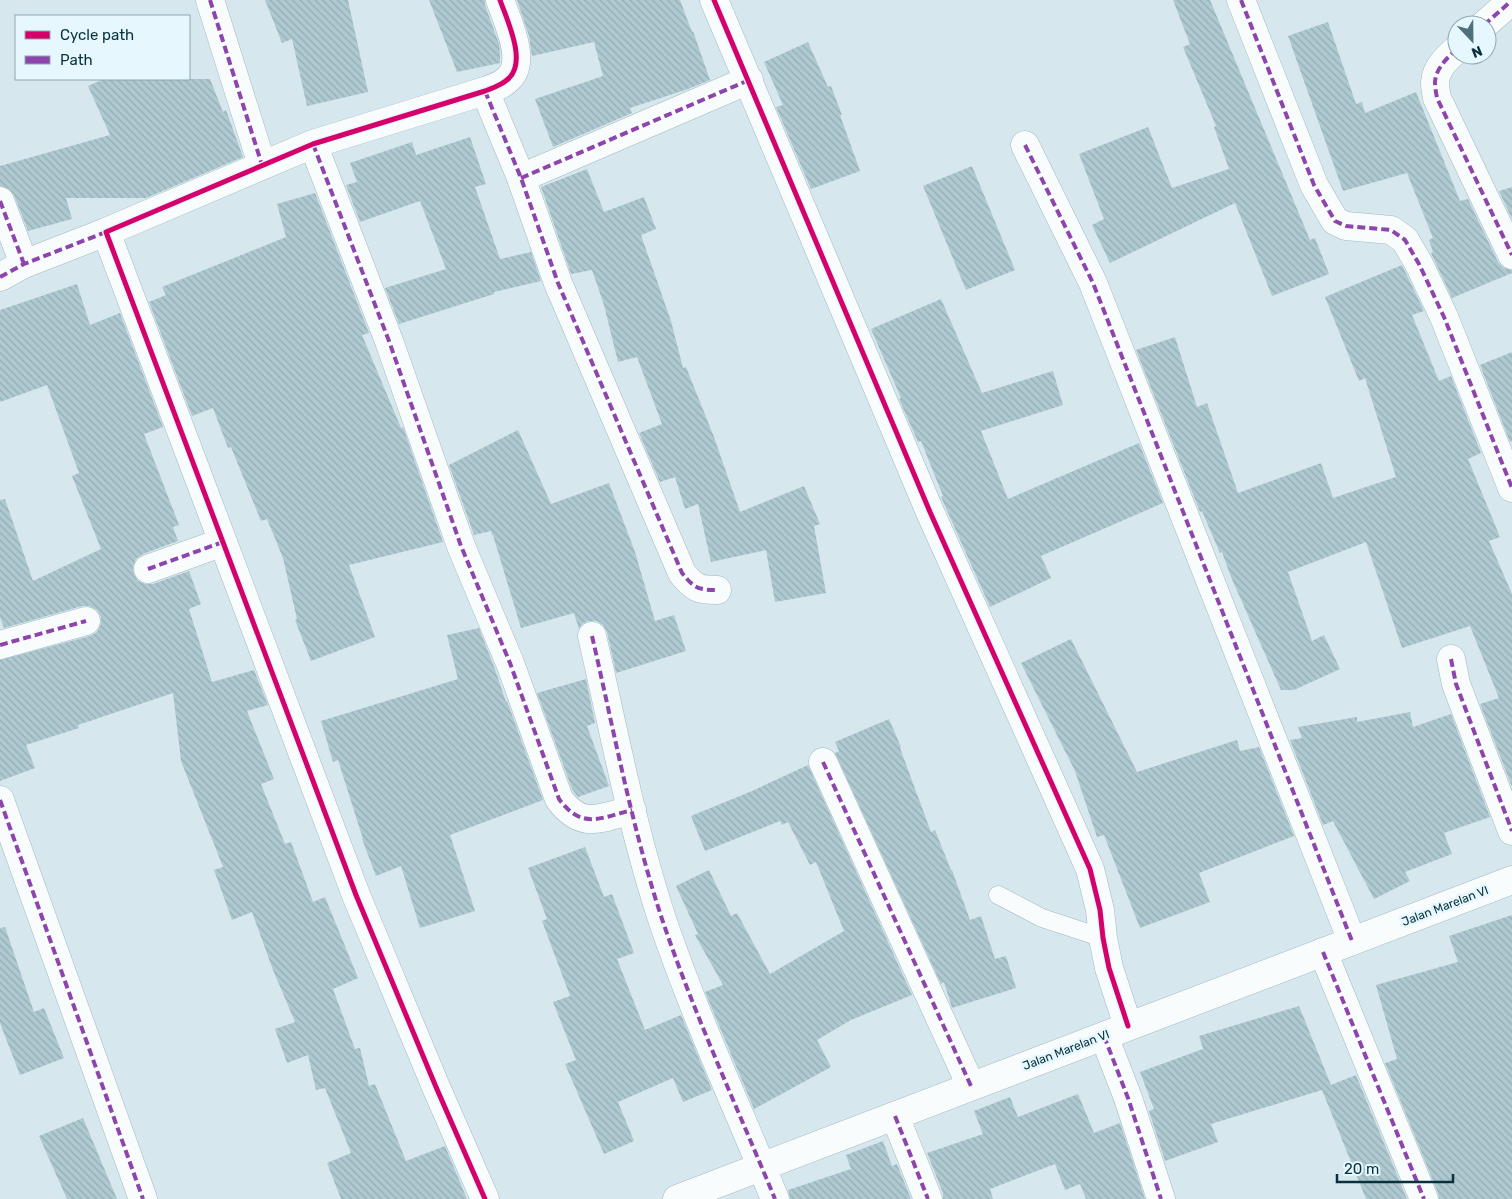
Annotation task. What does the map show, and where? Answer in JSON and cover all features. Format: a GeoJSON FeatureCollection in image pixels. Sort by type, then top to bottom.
{"type":"FeatureCollection","features":[{"type":"Feature","properties":{"kind":"street"},"geometry":{"type":"LineString","coordinates":[[210,0],[262,165]]}},
{"type":"Feature","properties":{"kind":"street"},"geometry":{"type":"LineString","coordinates":[[0,277],[24,264],[106,232],[313,144],[485,92],[506,82],[512,77],[517,63],[516,50],[500,0]]}},
{"type":"Feature","properties":{"kind":"street"},"geometry":{"type":"LineString","coordinates":[[714,0],[930,512],[1090,869],[1100,910],[1116,1031],[1128,1098],[1161,1199]]}},
{"type":"Feature","properties":{"kind":"street"},"geometry":{"type":"LineString","coordinates":[[1241,0],[1314,185],[1335,221],[1346,226],[1391,230],[1405,240],[1419,264],[1444,317],[1512,488]]}},
{"type":"Feature","properties":{"kind":"street"},"geometry":{"type":"LineString","coordinates":[[1495,15],[1509,3]]}},
{"type":"Feature","properties":{"kind":"street"},"geometry":{"type":"LineString","coordinates":[[1447,58],[1438,72],[1435,81],[1437,98],[1512,255]]}},
{"type":"Feature","properties":{"kind":"street"},"geometry":{"type":"LineString","coordinates":[[521,178],[749,80]]}},
{"type":"Feature","properties":{"kind":"street"},"geometry":{"type":"LineString","coordinates":[[485,92],[521,178],[558,283],[682,573],[692,586],[702,590],[717,590]]}},
{"type":"Feature","properties":{"kind":"street"},"geometry":{"type":"LineString","coordinates":[[313,144],[389,341],[461,546],[510,663],[559,799],[567,810],[578,818],[590,820],[632,810]]}},
{"type":"Feature","properties":{"kind":"street"},"geometry":{"type":"LineString","coordinates":[[1025,145],[1093,283],[1352,941]]}},
{"type":"Feature","properties":{"kind":"street"},"geometry":{"type":"LineString","coordinates":[[0,201],[24,264]]}},
{"type":"Feature","properties":{"kind":"street"},"geometry":{"type":"LineString","coordinates":[[106,232],[356,895],[485,1199]]}},
{"type":"Feature","properties":{"kind":"street"},"geometry":{"type":"LineString","coordinates":[[148,569],[223,542]]}},
{"type":"Feature","properties":{"kind":"street"},"geometry":{"type":"LineString","coordinates":[[0,646],[86,621]]}},
{"type":"Feature","properties":{"kind":"street"},"geometry":{"type":"LineString","coordinates":[[592,636],[636,835],[662,920],[683,979],[775,1199]]}},
{"type":"Feature","properties":{"kind":"street"},"geometry":{"type":"LineString","coordinates":[[1452,659],[1456,684],[1512,831]]}},
{"type":"Feature","properties":{"kind":"street"},"geometry":{"type":"LineString","coordinates":[[823,762],[971,1086]]}},
{"type":"Feature","properties":{"kind":"street"},"geometry":{"type":"LineString","coordinates":[[0,800],[143,1199]]}},
{"type":"Feature","properties":{"kind":"street","name":"Jalan Marelan VI"},"geometry":{"type":"LineString","coordinates":[[683,1198],[1512,880]]}},
{"type":"Feature","properties":{"kind":"street"},"geometry":{"type":"LineString","coordinates":[[1323,952],[1424,1199]]}},
{"type":"Feature","properties":{"kind":"street"},"geometry":{"type":"LineString","coordinates":[[895,1116],[928,1199]]}},
{"type":"Feature","properties":{"kind":"lane"},"geometry":{"type":"LineString","coordinates":[[998,895],[1042,918],[1103,938]]}},
{"type":"Feature","properties":{"kind":"building"},"geometry":{"type":"Polygon","coordinates":[[[265,0],[348,0],[368,92],[307,106],[292,39],[282,43],[265,0]]]}},
{"type":"Feature","properties":{"kind":"building"},"geometry":{"type":"Polygon","coordinates":[[[429,0],[485,0],[485,5],[499,44],[500,63],[457,72],[429,0]]]}},
{"type":"Feature","properties":{"kind":"building"},"geometry":{"type":"Polygon","coordinates":[[[517,0],[680,0],[710,80],[630,108],[632,113],[553,147],[535,99],[603,76],[594,42],[532,56],[529,36],[517,0]]]}},
{"type":"Feature","properties":{"kind":"building"},"geometry":{"type":"Polygon","coordinates":[[[1173,0],[1210,0],[1310,240],[1315,238],[1329,274],[1272,296],[1235,203],[1110,263],[1092,225],[1104,219],[1079,154],[1148,127],[1172,188],[1229,169],[1214,127],[1216,126],[1183,47],[1190,44],[1173,0]]]}},
{"type":"Feature","properties":{"kind":"building"},"geometry":{"type":"Polygon","coordinates":[[[1328,22],[1356,104],[1362,102],[1365,113],[1416,92],[1460,201],[1468,199],[1498,262],[1504,268],[1512,270],[1512,273],[1452,298],[1431,253],[1433,252],[1429,240],[1433,238],[1407,173],[1343,191],[1288,36],[1328,22]]]}},
{"type":"Feature","properties":{"kind":"building"},"geometry":{"type":"Polygon","coordinates":[[[808,42],[828,87],[831,86],[860,171],[811,189],[776,107],[783,105],[764,62],[808,42]]]}},
{"type":"Feature","properties":{"kind":"building"},"geometry":{"type":"Polygon","coordinates":[[[210,79],[223,112],[226,110],[243,157],[146,198],[66,198],[72,219],[28,231],[14,195],[9,189],[0,186],[0,166],[110,135],[88,86],[102,80],[210,79]]]}},
{"type":"Feature","properties":{"kind":"building"},"geometry":{"type":"Polygon","coordinates":[[[470,137],[486,184],[475,187],[500,259],[531,252],[541,281],[494,292],[494,294],[399,324],[385,288],[446,269],[420,201],[360,222],[346,185],[357,182],[350,163],[412,142],[416,155],[470,137]]]}},
{"type":"Feature","properties":{"kind":"building"},"geometry":{"type":"Polygon","coordinates":[[[972,166],[1015,270],[966,290],[923,186],[972,166]]]}},
{"type":"Feature","properties":{"kind":"building"},"geometry":{"type":"Polygon","coordinates":[[[587,169],[604,212],[644,197],[656,229],[641,235],[671,321],[683,368],[686,367],[714,437],[740,512],[804,486],[820,524],[814,526],[826,593],[775,602],[766,550],[711,562],[698,504],[685,509],[675,477],[660,482],[639,433],[662,424],[637,357],[618,362],[604,305],[592,270],[571,274],[541,187],[587,169]]]}},
{"type":"Feature","properties":{"kind":"building"},"geometry":{"type":"Polygon","coordinates":[[[1512,187],[1512,219],[1499,191],[1512,187]]]}},
{"type":"Feature","properties":{"kind":"building"},"geometry":{"type":"Polygon","coordinates":[[[315,193],[369,333],[362,335],[401,428],[403,427],[443,542],[349,565],[375,637],[311,661],[295,620],[297,619],[283,558],[267,519],[261,521],[231,447],[228,448],[213,408],[192,416],[149,302],[166,295],[162,287],[286,237],[277,204],[315,193]]]}},
{"type":"Feature","properties":{"kind":"building"},"geometry":{"type":"Polygon","coordinates":[[[1402,265],[1424,311],[1412,315],[1439,381],[1451,376],[1481,453],[1468,459],[1500,537],[1489,541],[1512,594],[1512,787],[1480,704],[1499,698],[1470,626],[1402,648],[1366,542],[1288,572],[1312,641],[1324,635],[1340,669],[1294,690],[1281,690],[1231,577],[1222,552],[1220,553],[1202,511],[1200,512],[1136,350],[1175,337],[1197,407],[1207,403],[1238,493],[1321,463],[1333,498],[1396,477],[1365,378],[1359,381],[1325,297],[1402,265]]]}},
{"type":"Feature","properties":{"kind":"building"},"geometry":{"type":"Polygon","coordinates":[[[77,284],[90,325],[120,313],[163,427],[144,434],[179,525],[173,527],[178,541],[143,554],[136,559],[133,567],[134,575],[138,581],[153,584],[189,571],[201,604],[189,609],[212,682],[254,670],[268,705],[247,711],[274,779],[261,784],[285,844],[291,842],[313,902],[325,897],[358,978],[333,989],[355,1049],[360,1048],[369,1086],[375,1084],[406,1161],[445,1146],[467,1199],[341,1199],[327,1163],[351,1153],[325,1088],[316,1090],[308,1055],[287,1063],[275,1029],[295,1022],[273,970],[252,912],[232,920],[214,870],[223,867],[181,761],[173,693],[78,725],[79,728],[26,745],[35,768],[0,781],[0,660],[90,636],[97,632],[101,624],[101,617],[97,610],[89,606],[82,606],[4,628],[0,617],[0,500],[5,499],[33,581],[101,549],[72,476],[79,473],[47,385],[0,402],[0,310],[77,284]]]}},
{"type":"Feature","properties":{"kind":"building"},"geometry":{"type":"Polygon","coordinates":[[[941,299],[982,393],[1053,371],[1063,405],[981,431],[1008,499],[1139,443],[1163,503],[1041,556],[1051,578],[990,607],[941,497],[943,496],[921,441],[918,442],[871,329],[941,299]]]}},
{"type":"Feature","properties":{"kind":"building"},"geometry":{"type":"Polygon","coordinates":[[[1512,352],[1512,441],[1510,442],[1480,365],[1512,352]]]}},
{"type":"Feature","properties":{"kind":"building"},"geometry":{"type":"Polygon","coordinates":[[[518,430],[551,504],[609,483],[635,552],[655,621],[674,615],[686,651],[616,673],[607,632],[603,625],[597,621],[588,621],[582,624],[579,629],[574,613],[521,628],[493,535],[491,531],[474,535],[449,465],[518,430]]]}},
{"type":"Feature","properties":{"kind":"building"},"geometry":{"type":"Polygon","coordinates":[[[479,628],[543,800],[450,835],[475,911],[420,928],[401,866],[376,876],[362,839],[338,760],[333,762],[321,721],[458,679],[447,635],[479,628]]]}},
{"type":"Feature","properties":{"kind":"building"},"geometry":{"type":"Polygon","coordinates":[[[1071,639],[1137,772],[1237,740],[1240,751],[1259,747],[1294,836],[1199,873],[1210,902],[1140,928],[1104,835],[1097,837],[1075,771],[1021,663],[1071,639]]]}},
{"type":"Feature","properties":{"kind":"building"},"geometry":{"type":"Polygon","coordinates":[[[586,679],[595,723],[587,726],[609,786],[578,797],[572,789],[537,693],[586,679]]]}},
{"type":"Feature","properties":{"kind":"building"},"geometry":{"type":"Polygon","coordinates":[[[1410,712],[1413,727],[1451,714],[1490,817],[1444,833],[1452,854],[1405,872],[1410,881],[1374,899],[1333,821],[1323,825],[1290,740],[1302,738],[1298,727],[1357,717],[1357,722],[1410,712]]]}},
{"type":"Feature","properties":{"kind":"building"},"geometry":{"type":"Polygon","coordinates":[[[889,719],[931,832],[935,830],[970,920],[981,916],[995,959],[1006,956],[1016,988],[952,1008],[944,982],[941,984],[835,753],[839,751],[835,742],[889,719]]]}},
{"type":"Feature","properties":{"kind":"building"},"geometry":{"type":"Polygon","coordinates":[[[808,765],[912,995],[851,1020],[817,1040],[831,1067],[754,1109],[705,992],[723,985],[695,935],[698,934],[676,886],[709,870],[731,916],[737,913],[770,974],[844,931],[816,862],[810,865],[788,822],[782,825],[780,821],[705,851],[691,816],[808,765]]]}},
{"type":"Feature","properties":{"kind":"building"},"geometry":{"type":"Polygon","coordinates":[[[585,847],[604,897],[612,894],[634,953],[617,959],[645,1030],[681,1015],[712,1090],[683,1102],[673,1078],[618,1102],[634,1141],[604,1154],[565,1064],[576,1060],[553,1002],[570,996],[542,921],[547,919],[528,868],[585,847]]]}},
{"type":"Feature","properties":{"kind":"building"},"geometry":{"type":"Polygon","coordinates":[[[1512,915],[1512,1199],[1439,1199],[1385,1063],[1397,1059],[1376,985],[1458,962],[1449,936],[1512,915]]]}},
{"type":"Feature","properties":{"kind":"building"},"geometry":{"type":"Polygon","coordinates":[[[5,927],[34,1012],[44,1008],[64,1058],[20,1075],[0,1023],[0,928],[5,927]]]}},
{"type":"Feature","properties":{"kind":"building"},"geometry":{"type":"Polygon","coordinates":[[[1299,1006],[1331,1085],[1356,1075],[1407,1199],[1366,1199],[1322,1090],[1211,1124],[1218,1142],[1165,1161],[1149,1111],[1154,1109],[1140,1072],[1203,1049],[1199,1036],[1299,1006]]]}},
{"type":"Feature","properties":{"kind":"building"},"geometry":{"type":"Polygon","coordinates":[[[1078,1094],[1094,1133],[1120,1123],[1145,1199],[1086,1199],[1080,1184],[1065,1190],[1055,1164],[990,1189],[993,1199],[943,1199],[943,1193],[927,1153],[983,1134],[974,1111],[1010,1097],[1018,1117],[1078,1094]]]}},
{"type":"Feature","properties":{"kind":"building"},"geometry":{"type":"Polygon","coordinates":[[[83,1118],[117,1199],[67,1199],[39,1136],[83,1118]]]}},
{"type":"Feature","properties":{"kind":"building"},"geometry":{"type":"Polygon","coordinates":[[[883,1141],[892,1166],[897,1164],[911,1199],[790,1199],[788,1190],[851,1169],[846,1155],[883,1141]]]}},
{"type":"Feature","properties":{"kind":"marked path"},"geometry":{"type":"LineString","coordinates":[[210,0],[262,165]]}},
{"type":"Feature","properties":{"kind":"marked path"},"geometry":{"type":"LineString","coordinates":[[1241,0],[1314,185],[1335,221],[1346,226],[1391,230],[1405,240],[1419,264],[1444,317],[1512,488]]}},
{"type":"Feature","properties":{"kind":"marked path"},"geometry":{"type":"LineString","coordinates":[[1495,15],[1509,3]]}},
{"type":"Feature","properties":{"kind":"marked path"},"geometry":{"type":"LineString","coordinates":[[1447,59],[1437,72],[1435,82],[1437,98],[1512,255]]}},
{"type":"Feature","properties":{"kind":"marked path"},"geometry":{"type":"LineString","coordinates":[[521,178],[749,80]]}},
{"type":"Feature","properties":{"kind":"marked path"},"geometry":{"type":"LineString","coordinates":[[485,91],[521,178],[558,283],[682,573],[697,587],[717,590]]}},
{"type":"Feature","properties":{"kind":"marked path"},"geometry":{"type":"LineString","coordinates":[[313,144],[389,341],[461,546],[510,663],[559,799],[567,809],[584,818],[601,818],[632,810]]}},
{"type":"Feature","properties":{"kind":"marked path"},"geometry":{"type":"LineString","coordinates":[[1025,145],[1093,283],[1352,941]]}},
{"type":"Feature","properties":{"kind":"marked path"},"geometry":{"type":"LineString","coordinates":[[0,201],[24,264]]}},
{"type":"Feature","properties":{"kind":"marked path"},"geometry":{"type":"LineString","coordinates":[[0,277],[24,264],[106,232]]}},
{"type":"Feature","properties":{"kind":"marked path"},"geometry":{"type":"LineString","coordinates":[[148,569],[223,542]]}},
{"type":"Feature","properties":{"kind":"marked path"},"geometry":{"type":"LineString","coordinates":[[0,645],[86,621]]}},
{"type":"Feature","properties":{"kind":"marked path"},"geometry":{"type":"LineString","coordinates":[[592,636],[633,816],[663,922],[702,1027],[775,1199]]}},
{"type":"Feature","properties":{"kind":"marked path"},"geometry":{"type":"LineString","coordinates":[[1451,659],[1456,684],[1512,831]]}},
{"type":"Feature","properties":{"kind":"marked path"},"geometry":{"type":"LineString","coordinates":[[823,762],[971,1086]]}},
{"type":"Feature","properties":{"kind":"marked path"},"geometry":{"type":"LineString","coordinates":[[0,800],[143,1199]]}},
{"type":"Feature","properties":{"kind":"marked path"},"geometry":{"type":"LineString","coordinates":[[1323,952],[1424,1199]]}},
{"type":"Feature","properties":{"kind":"marked path"},"geometry":{"type":"LineString","coordinates":[[1104,1036],[1128,1098],[1161,1199]]}},
{"type":"Feature","properties":{"kind":"marked path"},"geometry":{"type":"LineString","coordinates":[[895,1116],[928,1199]]}},
{"type":"Feature","properties":{"kind":"cycle path"},"geometry":{"type":"LineString","coordinates":[[485,1199],[356,895],[106,232],[313,144],[485,91],[501,84],[514,71],[516,51],[511,29],[500,0]]}},
{"type":"Feature","properties":{"kind":"cycle path"},"geometry":{"type":"LineString","coordinates":[[714,0],[930,512],[1090,869],[1100,910],[1109,968],[1128,1026]]}}]}
